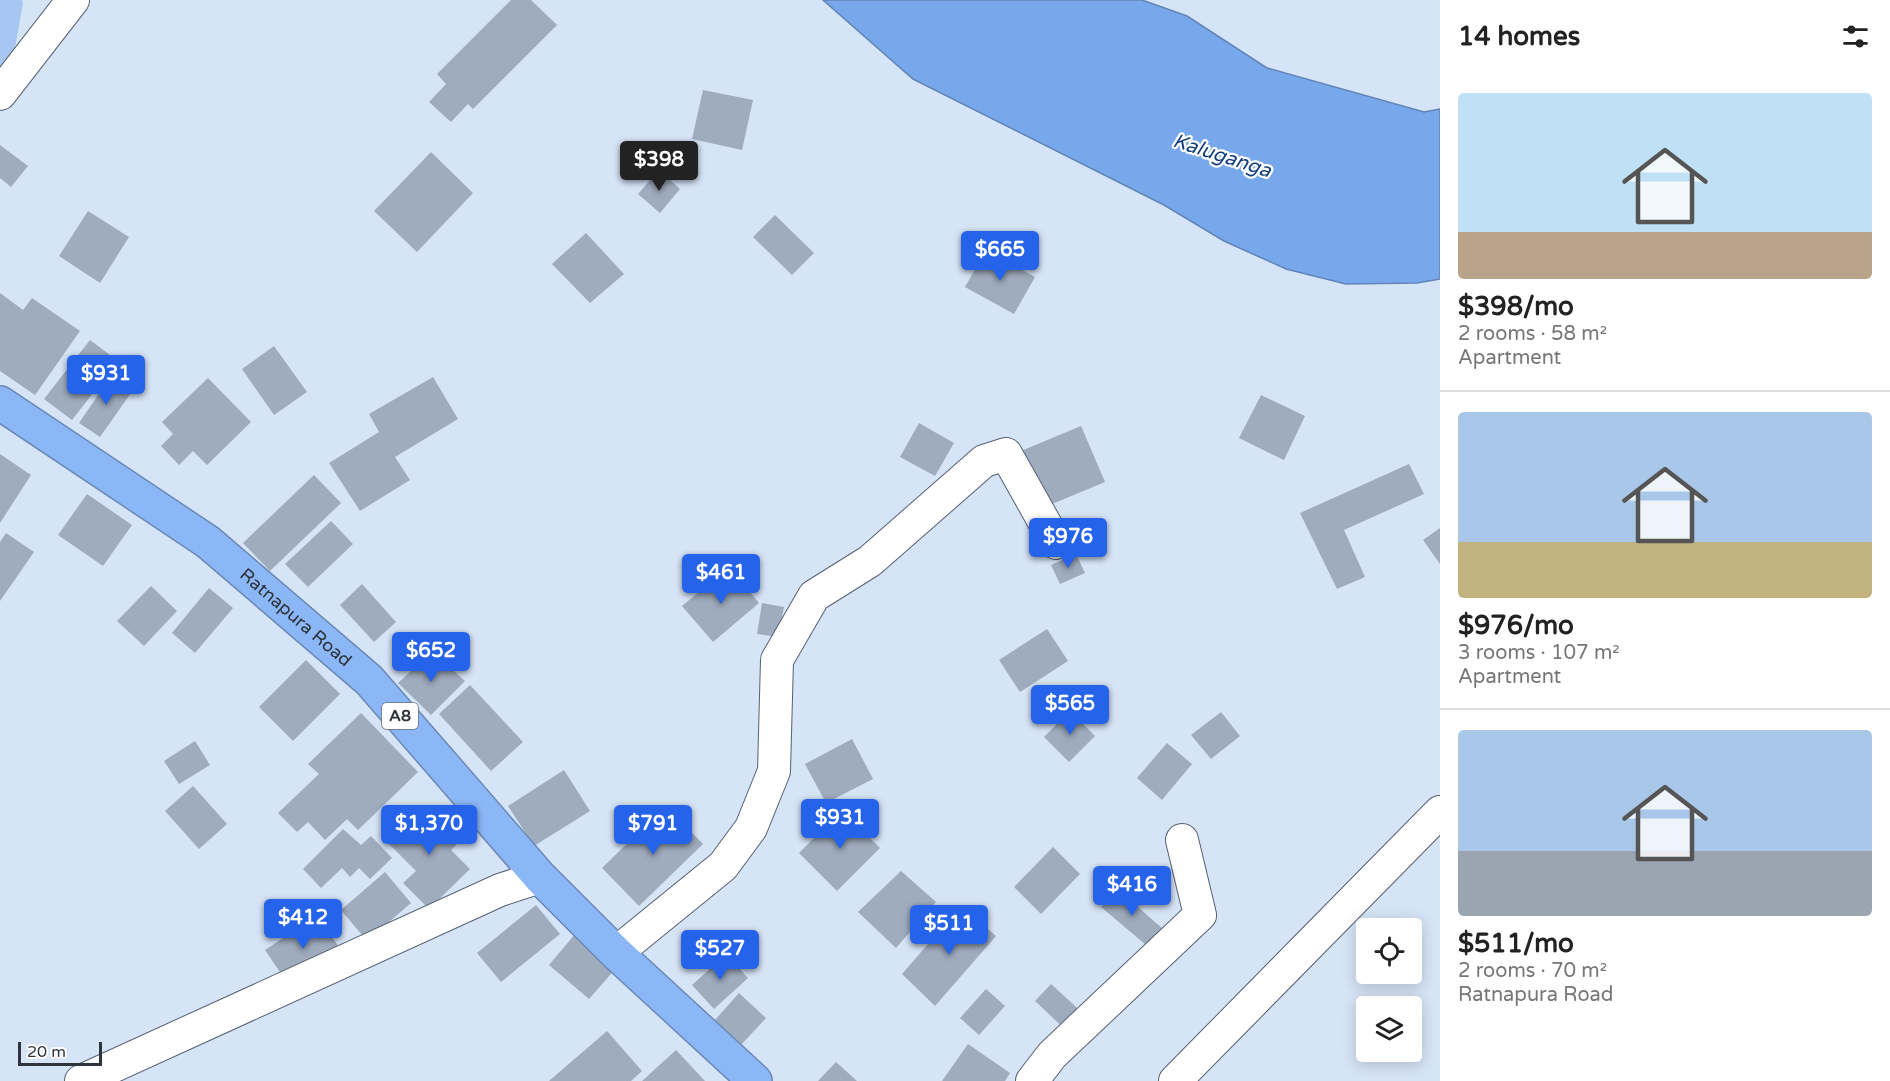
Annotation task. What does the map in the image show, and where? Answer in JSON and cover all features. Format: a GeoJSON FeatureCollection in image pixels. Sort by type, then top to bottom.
{"type":"FeatureCollection","features":[{"type":"Feature","properties":{"kind":"highway","name":"Ratnapura Road"},"geometry":{"type":"LineString","coordinates":[[0,403],[208,542],[369,680],[540,877],[616,954],[755,1081]]}},
{"type":"Feature","properties":{"kind":"lane"},"geometry":{"type":"LineString","coordinates":[[0,94],[73,0]]}},
{"type":"Feature","properties":{"kind":"lane"},"geometry":{"type":"LineString","coordinates":[[616,954],[723,866],[751,828],[774,771],[777,660],[814,596],[870,561],[984,461],[1006,454],[1056,543]]}},
{"type":"Feature","properties":{"kind":"lane"},"geometry":{"type":"LineString","coordinates":[[1175,1081],[1440,812]]}},
{"type":"Feature","properties":{"kind":"lane"},"geometry":{"type":"LineString","coordinates":[[1032,1081],[1052,1055],[1200,915],[1182,840]]}},
{"type":"Feature","properties":{"kind":"lane"},"geometry":{"type":"LineString","coordinates":[[81,1081],[489,895],[540,877]]}},
{"type":"Feature","properties":{"kind":"shaded area"},"geometry":{"type":"Polygon","coordinates":[[[0,0],[22,0],[23,3],[14,54],[0,76],[0,0]]]}},
{"type":"Feature","properties":{"kind":"water","name":"Kaluganga"},"geometry":{"type":"Polygon","coordinates":[[[823,0],[1142,0],[1187,16],[1267,68],[1424,112],[1440,109],[1440,279],[1417,283],[1346,284],[1286,269],[1224,241],[1164,205],[913,79],[823,0]]]}},
{"type":"Feature","properties":{"kind":"building"},"geometry":{"type":"Polygon","coordinates":[[[511,0],[531,0],[557,25],[473,109],[468,104],[451,122],[429,102],[446,84],[437,74],[511,0]]]}},
{"type":"Feature","properties":{"kind":"building"},"geometry":{"type":"Polygon","coordinates":[[[703,90],[753,100],[742,150],[692,139],[703,90]]]}},
{"type":"Feature","properties":{"kind":"building"},"geometry":{"type":"Polygon","coordinates":[[[0,145],[28,166],[11,187],[0,178],[0,145]]]}},
{"type":"Feature","properties":{"kind":"building"},"geometry":{"type":"Polygon","coordinates":[[[431,152],[473,193],[417,252],[374,211],[431,152]]]}},
{"type":"Feature","properties":{"kind":"building"},"geometry":{"type":"Polygon","coordinates":[[[659,170],[680,189],[660,213],[638,194],[659,170]]]}},
{"type":"Feature","properties":{"kind":"building"},"geometry":{"type":"Polygon","coordinates":[[[88,211],[129,237],[100,283],[59,256],[88,211]]]}},
{"type":"Feature","properties":{"kind":"building"},"geometry":{"type":"Polygon","coordinates":[[[775,215],[814,253],[792,275],[753,237],[775,215]]]}},
{"type":"Feature","properties":{"kind":"building"},"geometry":{"type":"Polygon","coordinates":[[[586,233],[624,274],[590,303],[552,264],[586,233]]]}},
{"type":"Feature","properties":{"kind":"building"},"geometry":{"type":"Polygon","coordinates":[[[986,250],[1035,277],[1014,314],[965,287],[986,250]]]}},
{"type":"Feature","properties":{"kind":"building"},"geometry":{"type":"Polygon","coordinates":[[[0,293],[23,310],[32,298],[80,331],[35,395],[0,371],[0,293]]]}},
{"type":"Feature","properties":{"kind":"building"},"geometry":{"type":"Polygon","coordinates":[[[90,340],[118,361],[72,420],[44,399],[90,340]]]}},
{"type":"Feature","properties":{"kind":"building"},"geometry":{"type":"Polygon","coordinates":[[[274,346],[307,392],[274,415],[242,369],[274,346]]]}},
{"type":"Feature","properties":{"kind":"building"},"geometry":{"type":"Polygon","coordinates":[[[111,376],[133,390],[100,437],[79,423],[111,376]]]}},
{"type":"Feature","properties":{"kind":"building"},"geometry":{"type":"Polygon","coordinates":[[[433,377],[458,419],[395,457],[410,480],[360,511],[329,463],[379,432],[369,414],[433,377]]]}},
{"type":"Feature","properties":{"kind":"building"},"geometry":{"type":"Polygon","coordinates":[[[208,378],[251,422],[207,465],[193,451],[179,465],[161,446],[173,434],[162,422],[208,378]]]}},
{"type":"Feature","properties":{"kind":"building"},"geometry":{"type":"Polygon","coordinates":[[[1261,395],[1305,416],[1284,460],[1239,438],[1261,395]]]}},
{"type":"Feature","properties":{"kind":"building"},"geometry":{"type":"Polygon","coordinates":[[[919,423],[954,443],[935,476],[900,457],[919,423]]]}},
{"type":"Feature","properties":{"kind":"building"},"geometry":{"type":"Polygon","coordinates":[[[1081,426],[1105,482],[1045,507],[1021,451],[1081,426]]]}},
{"type":"Feature","properties":{"kind":"building"},"geometry":{"type":"Polygon","coordinates":[[[0,454],[31,475],[0,523],[0,454]]]}},
{"type":"Feature","properties":{"kind":"building"},"geometry":{"type":"Polygon","coordinates":[[[1409,464],[1424,494],[1344,530],[1365,577],[1337,589],[1300,513],[1409,464]]]}},
{"type":"Feature","properties":{"kind":"building"},"geometry":{"type":"Polygon","coordinates":[[[314,475],[341,503],[270,571],[243,543],[314,475]]]}},
{"type":"Feature","properties":{"kind":"building"},"geometry":{"type":"Polygon","coordinates":[[[87,494],[132,525],[103,566],[58,535],[87,494]]]}},
{"type":"Feature","properties":{"kind":"building"},"geometry":{"type":"Polygon","coordinates":[[[331,521],[353,544],[308,587],[285,564],[331,521]]]}},
{"type":"Feature","properties":{"kind":"building"},"geometry":{"type":"Polygon","coordinates":[[[1440,528],[1440,564],[1423,540],[1440,528]]]}},
{"type":"Feature","properties":{"kind":"building"},"geometry":{"type":"Polygon","coordinates":[[[6,533],[34,552],[0,601],[0,542],[6,533]]]}},
{"type":"Feature","properties":{"kind":"building"},"geometry":{"type":"Polygon","coordinates":[[[1076,554],[1085,573],[1060,584],[1051,565],[1076,554]]]}},
{"type":"Feature","properties":{"kind":"building"},"geometry":{"type":"Polygon","coordinates":[[[729,567],[759,603],[713,642],[682,606],[729,567]]]}},
{"type":"Feature","properties":{"kind":"building"},"geometry":{"type":"Polygon","coordinates":[[[362,584],[396,622],[374,642],[340,605],[362,584]]]}},
{"type":"Feature","properties":{"kind":"building"},"geometry":{"type":"Polygon","coordinates":[[[151,586],[177,611],[144,646],[117,621],[151,586]]]}},
{"type":"Feature","properties":{"kind":"building"},"geometry":{"type":"Polygon","coordinates":[[[209,588],[233,608],[195,653],[172,633],[209,588]]]}},
{"type":"Feature","properties":{"kind":"building"},"geometry":{"type":"Polygon","coordinates":[[[762,603],[784,607],[778,637],[757,634],[762,603]]]}},
{"type":"Feature","properties":{"kind":"building"},"geometry":{"type":"Polygon","coordinates":[[[1047,629],[1068,661],[1020,692],[999,660],[1047,629]]]}},
{"type":"Feature","properties":{"kind":"building"},"geometry":{"type":"Polygon","coordinates":[[[432,651],[465,681],[431,715],[398,683],[432,651]]]}},
{"type":"Feature","properties":{"kind":"building"},"geometry":{"type":"Polygon","coordinates":[[[306,660],[340,694],[293,741],[259,707],[306,660]]]}},
{"type":"Feature","properties":{"kind":"building"},"geometry":{"type":"Polygon","coordinates":[[[470,685],[523,742],[491,771],[439,714],[470,685]]]}},
{"type":"Feature","properties":{"kind":"building"},"geometry":{"type":"Polygon","coordinates":[[[1070,711],[1095,736],[1069,762],[1044,737],[1070,711]]]}},
{"type":"Feature","properties":{"kind":"building"},"geometry":{"type":"Polygon","coordinates":[[[1221,712],[1240,736],[1211,759],[1191,735],[1221,712]]]}},
{"type":"Feature","properties":{"kind":"building"},"geometry":{"type":"Polygon","coordinates":[[[361,713],[418,772],[358,830],[347,819],[325,840],[308,822],[297,832],[278,813],[319,774],[308,764],[361,713]]]}},
{"type":"Feature","properties":{"kind":"building"},"geometry":{"type":"Polygon","coordinates":[[[852,739],[873,779],[826,803],[805,764],[852,739]]]}},
{"type":"Feature","properties":{"kind":"building"},"geometry":{"type":"Polygon","coordinates":[[[195,741],[210,765],[179,784],[164,761],[195,741]]]}},
{"type":"Feature","properties":{"kind":"building"},"geometry":{"type":"Polygon","coordinates":[[[1167,743],[1192,764],[1162,800],[1137,778],[1167,743]]]}},
{"type":"Feature","properties":{"kind":"building"},"geometry":{"type":"Polygon","coordinates":[[[564,770],[590,811],[534,846],[508,806],[564,770]]]}},
{"type":"Feature","properties":{"kind":"building"},"geometry":{"type":"Polygon","coordinates":[[[193,786],[227,824],[199,849],[165,811],[193,786]]]}},
{"type":"Feature","properties":{"kind":"building"},"geometry":{"type":"Polygon","coordinates":[[[424,805],[460,841],[451,850],[470,869],[429,909],[403,883],[416,871],[387,842],[424,805]]]}},
{"type":"Feature","properties":{"kind":"building"},"geometry":{"type":"Polygon","coordinates":[[[666,806],[703,844],[639,906],[602,868],[666,806]]]}},
{"type":"Feature","properties":{"kind":"building"},"geometry":{"type":"Polygon","coordinates":[[[842,810],[880,848],[837,891],[799,853],[842,810]]]}},
{"type":"Feature","properties":{"kind":"building"},"geometry":{"type":"Polygon","coordinates":[[[343,829],[361,845],[371,836],[392,858],[370,879],[359,868],[350,877],[342,868],[321,888],[303,869],[343,829]]]}},
{"type":"Feature","properties":{"kind":"building"},"geometry":{"type":"Polygon","coordinates":[[[1053,847],[1080,874],[1041,914],[1014,887],[1053,847]]]}},
{"type":"Feature","properties":{"kind":"building"},"geometry":{"type":"Polygon","coordinates":[[[901,871],[936,902],[896,948],[858,912],[901,871]]]}},
{"type":"Feature","properties":{"kind":"building"},"geometry":{"type":"Polygon","coordinates":[[[385,872],[411,903],[367,941],[341,910],[385,872]]]}},
{"type":"Feature","properties":{"kind":"building"},"geometry":{"type":"Polygon","coordinates":[[[1118,890],[1162,928],[1146,945],[1101,907],[1118,890]]]}},
{"type":"Feature","properties":{"kind":"building"},"geometry":{"type":"Polygon","coordinates":[[[536,905],[560,934],[501,982],[477,953],[536,905]]]}},
{"type":"Feature","properties":{"kind":"building"},"geometry":{"type":"Polygon","coordinates":[[[961,906],[996,936],[935,1006],[902,974],[961,906]]]}},
{"type":"Feature","properties":{"kind":"building"},"geometry":{"type":"Polygon","coordinates":[[[318,915],[340,949],[288,984],[265,950],[318,915]]]}},
{"type":"Feature","properties":{"kind":"building"},"geometry":{"type":"Polygon","coordinates":[[[576,933],[617,967],[589,999],[549,965],[576,933]]]}},
{"type":"Feature","properties":{"kind":"building"},"geometry":{"type":"Polygon","coordinates":[[[726,954],[748,978],[714,1009],[692,985],[726,954]]]}},
{"type":"Feature","properties":{"kind":"building"},"geometry":{"type":"Polygon","coordinates":[[[1051,984],[1087,1017],[1070,1034],[1035,1001],[1051,984]]]}},
{"type":"Feature","properties":{"kind":"building"},"geometry":{"type":"Polygon","coordinates":[[[986,989],[1005,1006],[979,1035],[960,1018],[986,989]]]}},
{"type":"Feature","properties":{"kind":"building"},"geometry":{"type":"Polygon","coordinates":[[[739,993],[766,1018],[741,1045],[715,1020],[739,993]]]}},
{"type":"Feature","properties":{"kind":"building"},"geometry":{"type":"Polygon","coordinates":[[[607,1031],[642,1071],[631,1081],[549,1081],[607,1031]]]}},
{"type":"Feature","properties":{"kind":"building"},"geometry":{"type":"Polygon","coordinates":[[[968,1044],[1010,1073],[1005,1081],[942,1081],[968,1044]]]}},
{"type":"Feature","properties":{"kind":"building"},"geometry":{"type":"Polygon","coordinates":[[[676,1050],[705,1081],[642,1081],[676,1050]]]}},
{"type":"Feature","properties":{"kind":"building"},"geometry":{"type":"Polygon","coordinates":[[[836,1062],[857,1081],[818,1081],[836,1062]]]}}]}
